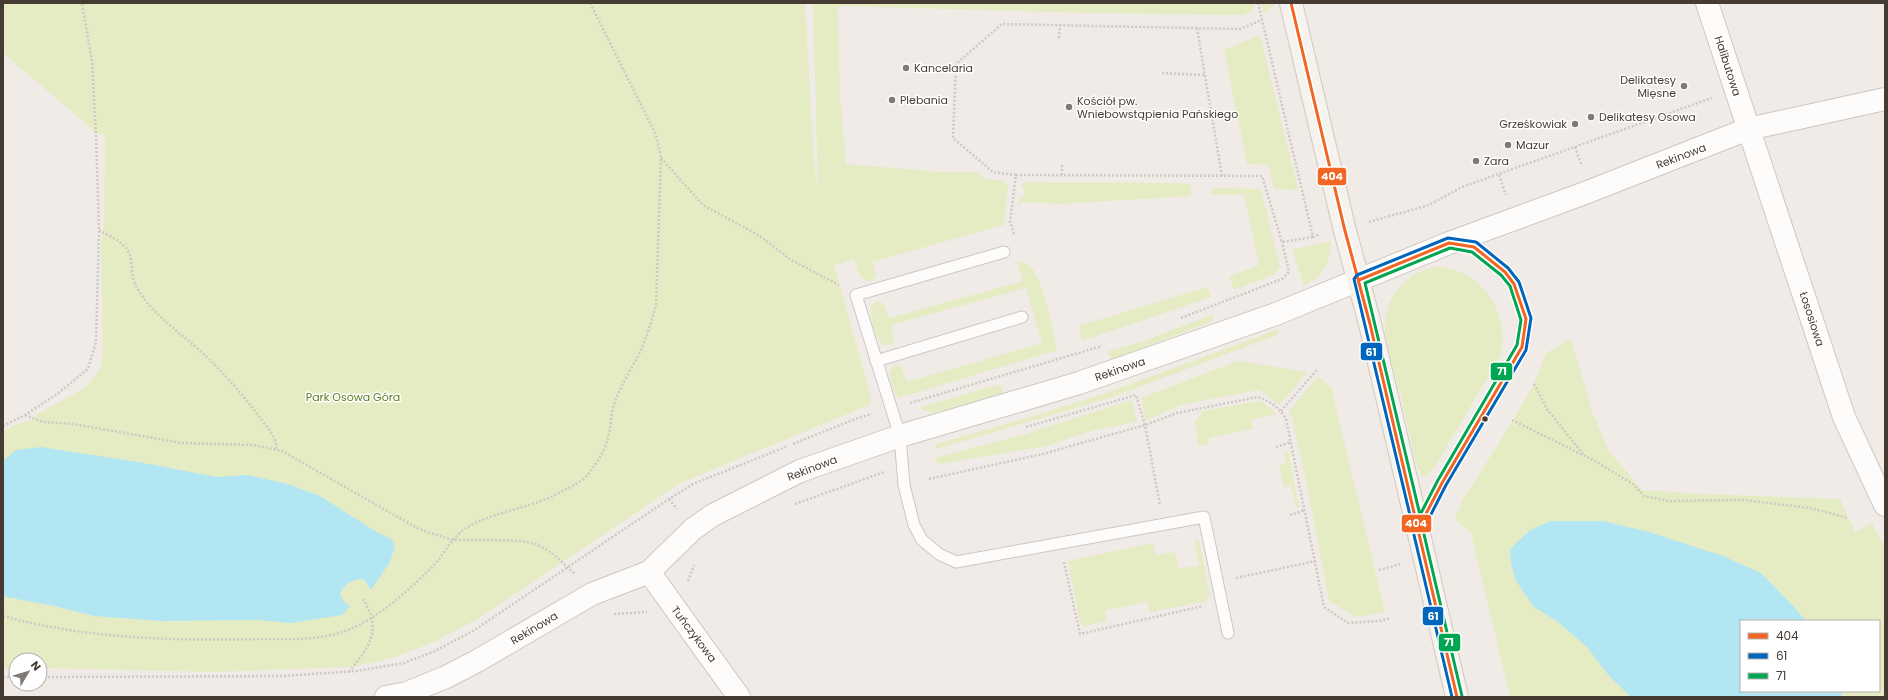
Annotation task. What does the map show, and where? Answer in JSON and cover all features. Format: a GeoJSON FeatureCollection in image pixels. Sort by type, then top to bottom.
{"type":"FeatureCollection","features":[{"type":"Feature","properties":{"kind":"main road"},"geometry":{"type":"LineString","coordinates":[[1291,3],[1344,227],[1359,280],[1456,697]]}},
{"type":"Feature","properties":{"kind":"street","name":"Halibutowa"},"geometry":{"type":"LineString","coordinates":[[1707,3],[1748,129]]}},
{"type":"Feature","properties":{"kind":"street","name":"Rekinowa"},"geometry":{"type":"LineString","coordinates":[[386,697],[407,693],[477,662],[592,594],[649,572],[693,529],[712,515],[800,471],[900,436],[1079,383],[1298,306],[1449,242],[1592,191],[1748,129],[1885,99]]}},
{"type":"Feature","properties":{"kind":"street","name":"Łososiowa"},"geometry":{"type":"LineString","coordinates":[[1748,129],[1844,417],[1885,505]]}},
{"type":"Feature","properties":{"kind":"street","name":"Tuńczykowa"},"geometry":{"type":"LineString","coordinates":[[649,572],[669,602],[739,697]]}},
{"type":"Feature","properties":{"kind":"lane"},"geometry":{"type":"LineString","coordinates":[[1417,531],[1442,483],[1522,347],[1525,333],[1526,319],[1521,300],[1514,284],[1505,272],[1474,247],[1449,242]]}},
{"type":"Feature","properties":{"kind":"lane"},"geometry":{"type":"LineString","coordinates":[[1004,252],[856,294],[900,436],[901,466],[904,485],[914,525],[922,540],[939,554],[956,562],[1059,542],[1204,518],[1228,633]]}},
{"type":"Feature","properties":{"kind":"lane"},"geometry":{"type":"LineString","coordinates":[[876,361],[1022,317]]}},
{"type":"Feature","properties":{"kind":"path"},"geometry":{"type":"LineString","coordinates":[[3,426],[26,415],[57,394],[88,369],[96,342],[99,230],[92,61],[82,3]]}},
{"type":"Feature","properties":{"kind":"path"},"geometry":{"type":"LineString","coordinates":[[3,616],[35,625],[109,636],[226,640],[308,638],[336,635],[372,617],[435,564],[452,540],[464,530],[489,519],[548,498],[570,487],[588,475],[600,459],[609,434],[613,408],[624,382],[639,354],[650,326],[656,305],[661,157],[656,135],[590,3]]}},
{"type":"Feature","properties":{"kind":"path"},"geometry":{"type":"LineString","coordinates":[[1258,3],[1313,236]]}},
{"type":"Feature","properties":{"kind":"path"},"geometry":{"type":"LineString","coordinates":[[1262,20],[1240,29],[1002,24],[956,64],[953,138],[993,172],[1016,175],[1262,176],[1282,242],[1313,236],[1429,205],[1462,187],[1715,97]]}},
{"type":"Feature","properties":{"kind":"path"},"geometry":{"type":"LineString","coordinates":[[1059,38],[1060,25]]}},
{"type":"Feature","properties":{"kind":"path"},"geometry":{"type":"LineString","coordinates":[[1197,28],[1222,176]]}},
{"type":"Feature","properties":{"kind":"path"},"geometry":{"type":"LineString","coordinates":[[1162,73],[1204,75]]}},
{"type":"Feature","properties":{"kind":"path"},"geometry":{"type":"LineString","coordinates":[[1575,148],[1580,164]]}},
{"type":"Feature","properties":{"kind":"path"},"geometry":{"type":"LineString","coordinates":[[661,157],[703,205],[760,236],[791,260],[856,294]]}},
{"type":"Feature","properties":{"kind":"path"},"geometry":{"type":"LineString","coordinates":[[1062,165],[1062,175]]}},
{"type":"Feature","properties":{"kind":"path"},"geometry":{"type":"LineString","coordinates":[[1016,175],[1010,222],[1016,240]]}},
{"type":"Feature","properties":{"kind":"path"},"geometry":{"type":"LineString","coordinates":[[1499,175],[1509,202]]}},
{"type":"Feature","properties":{"kind":"path"},"geometry":{"type":"LineString","coordinates":[[99,230],[122,244],[129,251],[135,285],[157,313],[213,363],[230,382],[272,434],[276,442],[276,449]]}},
{"type":"Feature","properties":{"kind":"path"},"geometry":{"type":"LineString","coordinates":[[1281,411],[1316,370]]}},
{"type":"Feature","properties":{"kind":"path"},"geometry":{"type":"LineString","coordinates":[[1534,384],[1547,409],[1584,456]]}},
{"type":"Feature","properties":{"kind":"path"},"geometry":{"type":"LineString","coordinates":[[1025,428],[1136,395],[1144,425],[1163,524]]}},
{"type":"Feature","properties":{"kind":"path"},"geometry":{"type":"LineString","coordinates":[[929,479],[1043,454],[1144,425],[1177,413],[1258,397],[1267,400],[1281,411],[1286,419],[1324,607],[1348,623],[1379,621],[1391,618]]}},
{"type":"Feature","properties":{"kind":"path"},"geometry":{"type":"LineString","coordinates":[[26,415],[43,422],[72,424],[182,443],[253,445],[282,451],[404,522],[427,532],[436,533],[452,540],[522,541],[536,544],[563,561],[608,615],[648,612],[659,608],[669,602],[686,587],[695,563]]}},
{"type":"Feature","properties":{"kind":"path"},"geometry":{"type":"LineString","coordinates":[[1512,420],[1584,456],[1633,484],[1644,496],[1669,501],[1743,500],[1810,508],[1848,518]]}},
{"type":"Feature","properties":{"kind":"path"},"geometry":{"type":"LineString","coordinates":[[1276,447],[1291,442]]}},
{"type":"Feature","properties":{"kind":"path"},"geometry":{"type":"LineString","coordinates":[[790,506],[901,466]]}},
{"type":"Feature","properties":{"kind":"path"},"geometry":{"type":"LineString","coordinates":[[1290,515],[1305,510]]}},
{"type":"Feature","properties":{"kind":"path"},"geometry":{"type":"LineString","coordinates":[[1059,542],[1080,634],[1222,602]]}},
{"type":"Feature","properties":{"kind":"path"},"geometry":{"type":"LineString","coordinates":[[1218,581],[1316,562]]}},
{"type":"Feature","properties":{"kind":"path"},"geometry":{"type":"LineString","coordinates":[[1379,570],[1402,564]]}},
{"type":"Feature","properties":{"kind":"path"},"geometry":{"type":"LineString","coordinates":[[48,677],[283,676],[349,672],[363,655],[372,638],[374,626],[372,617],[363,599]]}},
{"type":"Feature","properties":{"kind":"green space","name":"Park Osowa Góra"},"geometry":{"type":"Polygon","coordinates":[[[3,3],[805,3],[814,163],[818,189],[813,3],[1254,3],[1255,8],[1243,15],[1084,13],[838,6],[840,94],[846,164],[941,172],[977,172],[986,179],[1005,181],[1008,186],[1004,225],[872,262],[876,273],[875,278],[868,282],[859,275],[854,259],[834,266],[871,397],[871,402],[869,405],[680,483],[477,619],[438,640],[393,658],[352,667],[216,672],[48,668],[48,652],[8,652],[8,668],[3,668],[3,432],[15,425],[34,419],[36,415],[84,388],[99,371],[103,355],[101,241],[104,222],[105,134],[98,134],[3,53],[3,3]]]}},
{"type":"Feature","properties":{"kind":"green space"},"geometry":{"type":"Polygon","coordinates":[[[1261,3],[1273,3],[1274,6],[1264,14],[1261,3]]]}},
{"type":"Feature","properties":{"kind":"green space"},"geometry":{"type":"Polygon","coordinates":[[[1260,35],[1298,190],[1274,189],[1269,165],[1247,164],[1224,50],[1260,35]]]}},
{"type":"Feature","properties":{"kind":"green space"},"geometry":{"type":"Polygon","coordinates":[[[1026,182],[1183,183],[1191,185],[1191,196],[1061,204],[1021,202],[1018,207],[1019,198],[1025,196],[1024,189],[1021,186],[1026,182]]]}},
{"type":"Feature","properties":{"kind":"green space"},"geometry":{"type":"Polygon","coordinates":[[[1212,188],[1261,189],[1280,267],[1275,274],[1234,290],[1229,277],[1259,265],[1244,195],[1211,194],[1212,188]]]}},
{"type":"Feature","properties":{"kind":"green space"},"geometry":{"type":"Polygon","coordinates":[[[1331,241],[1329,256],[1325,268],[1317,278],[1304,286],[1292,250],[1331,241]]]}},
{"type":"Feature","properties":{"kind":"green space"},"geometry":{"type":"Polygon","coordinates":[[[1017,261],[1031,267],[1036,274],[1044,294],[1057,350],[899,398],[895,393],[889,373],[896,365],[902,368],[907,382],[1042,343],[1026,288],[891,325],[894,340],[889,345],[885,345],[880,341],[876,334],[871,317],[872,304],[878,301],[883,303],[889,318],[1023,281],[1017,261]]]}},
{"type":"Feature","properties":{"kind":"green space"},"geometry":{"type":"Polygon","coordinates":[[[1435,267],[1451,269],[1466,275],[1479,284],[1489,295],[1497,309],[1501,324],[1502,340],[1500,356],[1436,465],[1428,475],[1423,476],[1417,466],[1389,352],[1385,331],[1385,319],[1392,298],[1405,281],[1424,270],[1435,267]]]}},
{"type":"Feature","properties":{"kind":"green space"},"geometry":{"type":"Polygon","coordinates":[[[1207,287],[1211,297],[1082,341],[1078,326],[1207,287]]]}},
{"type":"Feature","properties":{"kind":"green space"},"geometry":{"type":"Polygon","coordinates":[[[1214,314],[1213,321],[1111,360],[1108,351],[1141,342],[1214,314]]]}},
{"type":"Feature","properties":{"kind":"green space"},"geometry":{"type":"Polygon","coordinates":[[[1279,329],[1277,335],[1110,398],[937,449],[935,448],[935,445],[942,442],[1027,418],[1109,392],[1279,329]]]}},
{"type":"Feature","properties":{"kind":"green space"},"geometry":{"type":"Polygon","coordinates":[[[1571,339],[1593,414],[1609,451],[1642,490],[1840,499],[1855,532],[1872,523],[1885,548],[1885,697],[1510,697],[1471,533],[1455,519],[1463,499],[1506,432],[1534,384],[1546,353],[1571,339]]]}},
{"type":"Feature","properties":{"kind":"green space"},"geometry":{"type":"Polygon","coordinates":[[[1238,361],[1308,372],[1279,405],[1259,390],[1181,405],[1146,420],[1141,398],[1238,361]]]}},
{"type":"Feature","properties":{"kind":"green space"},"geometry":{"type":"Polygon","coordinates":[[[1318,376],[1331,387],[1385,612],[1355,617],[1329,601],[1292,417],[1288,413],[1318,376]]]}},
{"type":"Feature","properties":{"kind":"green space"},"geometry":{"type":"Polygon","coordinates":[[[1000,384],[1003,394],[933,413],[918,408],[1000,384]]]}},
{"type":"Feature","properties":{"kind":"green space"},"geometry":{"type":"Polygon","coordinates":[[[1132,400],[1137,422],[1094,430],[1047,446],[938,464],[935,458],[1022,435],[1132,400]]]}},
{"type":"Feature","properties":{"kind":"green space"},"geometry":{"type":"Polygon","coordinates":[[[1261,401],[1277,414],[1251,420],[1253,429],[1209,438],[1209,444],[1198,446],[1195,422],[1203,411],[1261,401]]]}},
{"type":"Feature","properties":{"kind":"green space"},"geometry":{"type":"Polygon","coordinates":[[[1288,451],[1299,508],[1296,508],[1291,486],[1284,487],[1279,465],[1286,463],[1284,452],[1288,451]]]}},
{"type":"Feature","properties":{"kind":"green space"},"geometry":{"type":"Polygon","coordinates":[[[1199,540],[1210,595],[1205,602],[1150,612],[1147,602],[1105,610],[1106,620],[1104,622],[1084,626],[1080,622],[1068,561],[1153,543],[1156,555],[1175,552],[1179,569],[1199,565],[1194,541],[1199,540]]]}},
{"type":"Feature","properties":{"kind":"water"},"geometry":{"type":"Polygon","coordinates":[[[41,447],[144,463],[216,477],[247,475],[288,484],[320,496],[375,531],[391,539],[395,546],[390,562],[371,590],[364,579],[353,581],[341,590],[340,594],[344,602],[350,606],[342,615],[291,623],[256,620],[161,621],[94,616],[54,606],[6,597],[3,595],[3,461],[16,450],[41,447]]]}},
{"type":"Feature","properties":{"kind":"water"},"geometry":{"type":"Polygon","coordinates":[[[1550,521],[1603,521],[1649,532],[1723,556],[1761,573],[1805,620],[1740,620],[1740,692],[1842,692],[1841,697],[1631,697],[1609,676],[1587,647],[1558,622],[1534,607],[1516,581],[1511,563],[1510,549],[1529,531],[1550,521]]]}},
{"type":"Feature","properties":{"kind":"transit line","name":"404"},"geometry":{"type":"LineString","coordinates":[[1291,3],[1344,227],[1370,324],[1457,697]]}},
{"type":"Feature","properties":{"kind":"transit line","name":"61"},"geometry":{"type":"LineString","coordinates":[[1413,528],[1354,279],[1357,275],[1448,238],[1476,242],[1508,268],[1519,282],[1531,318],[1526,350],[1446,485],[1423,530]]}},
{"type":"Feature","properties":{"kind":"transit line","name":"404"},"geometry":{"type":"LineString","coordinates":[[1359,280],[1449,243],[1474,247],[1505,272],[1514,284],[1526,319],[1522,347],[1442,483],[1417,531]]}},
{"type":"Feature","properties":{"kind":"transit line","name":"71"},"geometry":{"type":"LineString","coordinates":[[1450,248],[1472,252],[1501,275],[1510,286],[1521,320],[1517,345],[1438,480],[1420,515],[1365,283],[1450,248]]}},
{"type":"Feature","properties":{"kind":"transit line","name":"71"},"geometry":{"type":"LineString","coordinates":[[1423,530],[1462,696]]}},
{"type":"Feature","properties":{"kind":"transit line","name":"61"},"geometry":{"type":"LineString","coordinates":[[1414,535],[1452,697]]}},
{"type":"Feature","properties":{"kind":"place","name":"Kancelaria"},"geometry":{"type":"Point","coordinates":[906,68]}},
{"type":"Feature","properties":{"kind":"place","name":"Delikatesy Mięsne"},"geometry":{"type":"Point","coordinates":[1684,86]}},
{"type":"Feature","properties":{"kind":"place","name":"Plebania"},"geometry":{"type":"Point","coordinates":[892,100]}},
{"type":"Feature","properties":{"kind":"place","name":"Kościół pw. Wniebowstąpienia Pańskiego"},"geometry":{"type":"Point","coordinates":[1069,107]}},
{"type":"Feature","properties":{"kind":"place","name":"Delikatesy Osowa"},"geometry":{"type":"Point","coordinates":[1591,117]}},
{"type":"Feature","properties":{"kind":"place","name":"Grześkowiak"},"geometry":{"type":"Point","coordinates":[1575,124]}},
{"type":"Feature","properties":{"kind":"place","name":"Mazur"},"geometry":{"type":"Point","coordinates":[1508,145]}},
{"type":"Feature","properties":{"kind":"place","name":"Zara"},"geometry":{"type":"Point","coordinates":[1476,161]}}]}
